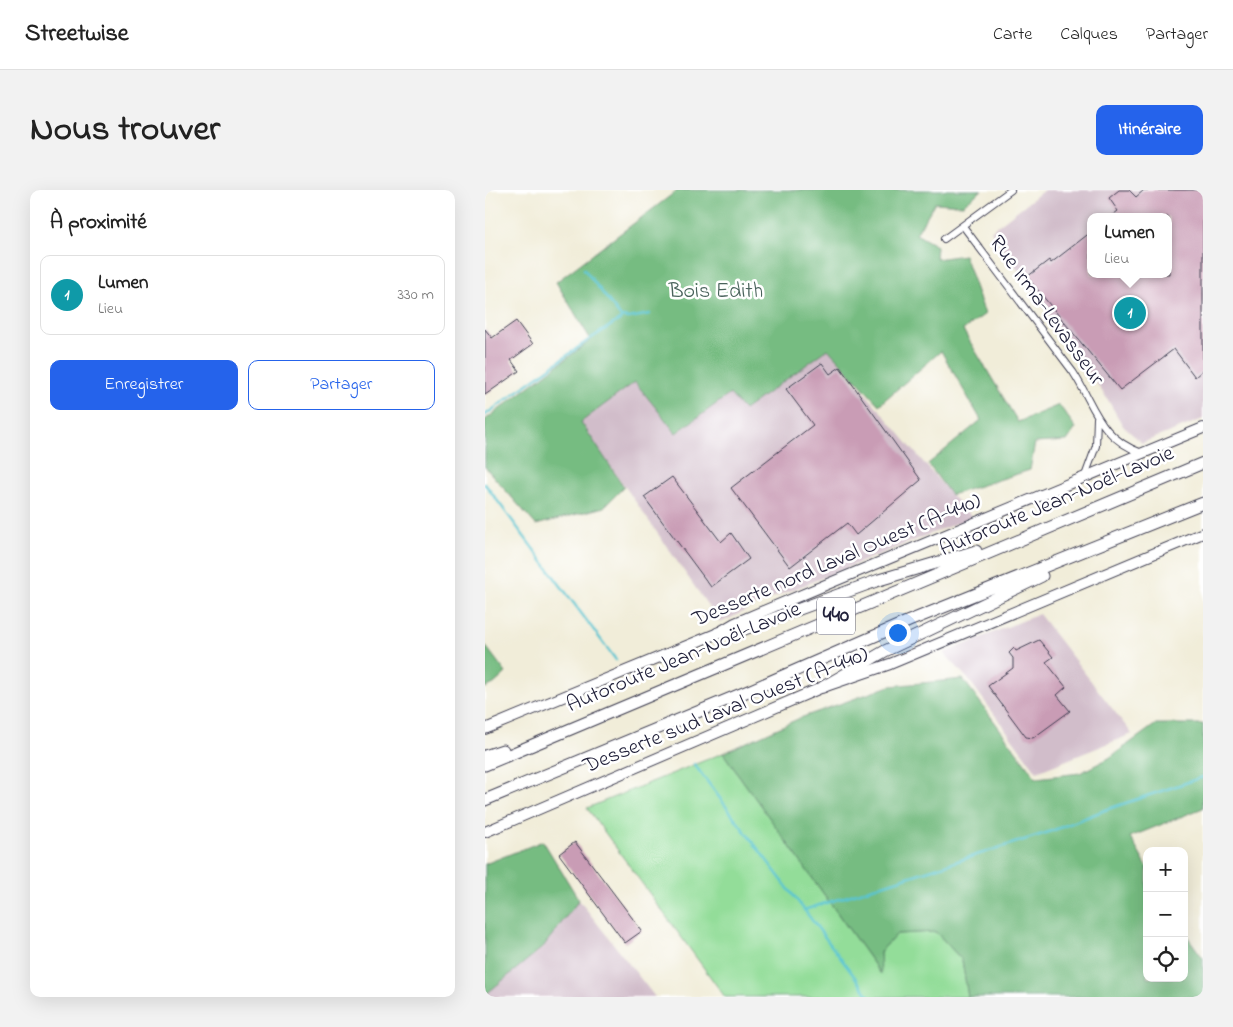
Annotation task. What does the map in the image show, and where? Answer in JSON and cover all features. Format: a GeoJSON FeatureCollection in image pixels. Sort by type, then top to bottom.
{"type":"FeatureCollection","features":[{"type":"Feature","properties":{"kind":"highway","name":"Autoroute Jean-Noël-Lavoie"},"geometry":{"type":"LineString","coordinates":[[485,765],[1203,462]]}},
{"type":"Feature","properties":{"kind":"highway","name":"440"},"geometry":{"type":"LineString","coordinates":[[485,800],[901,624],[1127,535],[1203,502]]}},
{"type":"Feature","properties":{"kind":"highway"},"geometry":{"type":"LineString","coordinates":[[718,633],[739,631],[879,580],[1035,533]]}},
{"type":"Feature","properties":{"kind":"highway"},"geometry":{"type":"LineString","coordinates":[[823,688],[885,651],[1127,535]]}},
{"type":"Feature","properties":{"kind":"highway"},"geometry":{"type":"LineString","coordinates":[[485,756],[558,733]]}},
{"type":"Feature","properties":{"kind":"highway"},"geometry":{"type":"LineString","coordinates":[[485,808],[543,777]]}},
{"type":"Feature","properties":{"kind":"main road","name":"Desserte nord Laval Ouest (A-440)"},"geometry":{"type":"LineString","coordinates":[[485,730],[718,633],[757,614],[1085,476],[1203,428]]}},
{"type":"Feature","properties":{"kind":"main road","name":"Desserte sud Laval Ouest (A-440)"},"geometry":{"type":"LineString","coordinates":[[485,832],[823,688],[891,664],[1203,533]]}},
{"type":"Feature","properties":{"kind":"street"},"geometry":{"type":"LineString","coordinates":[[944,239],[1011,190]]}},
{"type":"Feature","properties":{"kind":"street","name":"Rue Irma-Levasseur"},"geometry":{"type":"LineString","coordinates":[[963,226],[1073,372],[1087,395],[1097,418],[1117,441],[1126,448],[1141,453]]}},
{"type":"Feature","properties":{"kind":"street","name":"Rue Irma-Levasseur"},"geometry":{"type":"LineString","coordinates":[[1085,476],[1097,446],[1097,418]]}},
{"type":"Feature","properties":{"kind":"shaded area"},"geometry":{"type":"Polygon","coordinates":[[[1044,190],[1203,190],[1203,419],[1142,443],[1123,426],[1108,400],[991,231],[1044,190]]]}},
{"type":"Feature","properties":{"kind":"shaded area"},"geometry":{"type":"Polygon","coordinates":[[[828,349],[951,495],[972,517],[765,601],[720,623],[580,422],[635,382],[677,433],[730,394],[744,410],[828,349]]]}},
{"type":"Feature","properties":{"kind":"shaded area"},"geometry":{"type":"Polygon","coordinates":[[[1039,614],[1132,734],[1037,772],[969,680],[944,653],[1039,614]]]}},
{"type":"Feature","properties":{"kind":"shaded area"},"geometry":{"type":"Polygon","coordinates":[[[579,900],[655,997],[485,997],[485,995],[543,947],[579,900]]]}},
{"type":"Feature","properties":{"kind":"green space","name":"Bois Edith"},"geometry":{"type":"Polygon","coordinates":[[[678,190],[982,190],[963,205],[935,203],[916,234],[937,246],[936,259],[964,255],[985,314],[963,330],[1018,422],[1059,405],[1076,428],[1067,441],[1035,443],[1030,470],[951,495],[928,464],[981,420],[941,351],[879,405],[828,349],[744,410],[730,394],[676,433],[635,382],[581,422],[624,487],[604,507],[536,525],[485,467],[485,420],[591,340],[556,282],[678,190]]]}},
{"type":"Feature","properties":{"kind":"green space"},"geometry":{"type":"Polygon","coordinates":[[[485,645],[506,673],[494,684],[485,688],[485,645]]]}},
{"type":"Feature","properties":{"kind":"green space"},"geometry":{"type":"Polygon","coordinates":[[[963,679],[1036,778],[1080,773],[1109,758],[1156,724],[1203,724],[1203,808],[1130,837],[1143,860],[1143,982],[1188,982],[1188,937],[1203,958],[1203,997],[968,997],[962,960],[936,932],[897,934],[880,952],[881,974],[723,753],[800,718],[890,686],[963,679]]]}},
{"type":"Feature","properties":{"kind":"green space"},"geometry":{"type":"Polygon","coordinates":[[[723,753],[880,973],[880,952],[897,934],[936,932],[962,960],[968,997],[725,997],[587,808],[723,753]]]}},
{"type":"Feature","properties":{"kind":"green space"},"geometry":{"type":"Polygon","coordinates":[[[543,841],[579,900],[543,947],[485,995],[485,864],[543,841]]]}},
{"type":"Feature","properties":{"kind":"building"},"geometry":{"type":"Polygon","coordinates":[[[1119,190],[1129,190],[1136,197],[1144,190],[1203,190],[1203,370],[1195,377],[1174,349],[1120,390],[1027,277],[1049,260],[1051,263],[1087,235],[1087,278],[1172,278],[1172,213],[1115,213],[1118,211],[1109,198],[1119,190]]]}},
{"type":"Feature","properties":{"kind":"building"},"geometry":{"type":"Polygon","coordinates":[[[516,321],[533,344],[511,360],[519,371],[485,395],[485,329],[492,338],[516,321]]]}},
{"type":"Feature","properties":{"kind":"building"},"geometry":{"type":"Polygon","coordinates":[[[822,363],[830,374],[840,367],[921,480],[856,535],[847,523],[790,567],[731,488],[813,425],[786,389],[822,363]]]}},
{"type":"Feature","properties":{"kind":"building"},"geometry":{"type":"Polygon","coordinates":[[[672,477],[721,542],[731,533],[749,559],[711,587],[644,497],[672,477]]]}},
{"type":"Feature","properties":{"kind":"building"},"geometry":{"type":"Polygon","coordinates":[[[1039,640],[1053,657],[1046,662],[1066,687],[1057,695],[1070,711],[1033,738],[1026,737],[988,686],[1013,668],[1013,658],[1009,653],[1014,648],[1016,651],[1039,640]]]}},
{"type":"Feature","properties":{"kind":"building"},"geometry":{"type":"Polygon","coordinates":[[[575,842],[642,931],[625,943],[559,854],[575,842]]]}},
{"type":"Feature","properties":{"kind":"waterway"},"geometry":{"type":"LineString","coordinates":[[485,415],[587,341],[621,319],[584,269]]}},
{"type":"Feature","properties":{"kind":"waterway"},"geometry":{"type":"LineString","coordinates":[[621,317],[629,318],[650,314]]}},
{"type":"Feature","properties":{"kind":"waterway"},"geometry":{"type":"LineString","coordinates":[[485,484],[616,660]]}},
{"type":"Feature","properties":{"kind":"waterway"},"geometry":{"type":"LineString","coordinates":[[694,764],[870,997]]}},
{"type":"Feature","properties":{"kind":"waterway"},"geometry":{"type":"LineString","coordinates":[[804,910],[1049,832],[1105,810],[1203,777]]}},
{"type":"Feature","properties":{"kind":"place","name":"Lumen"},"geometry":{"type":"Point","coordinates":[1130,313]}}]}
